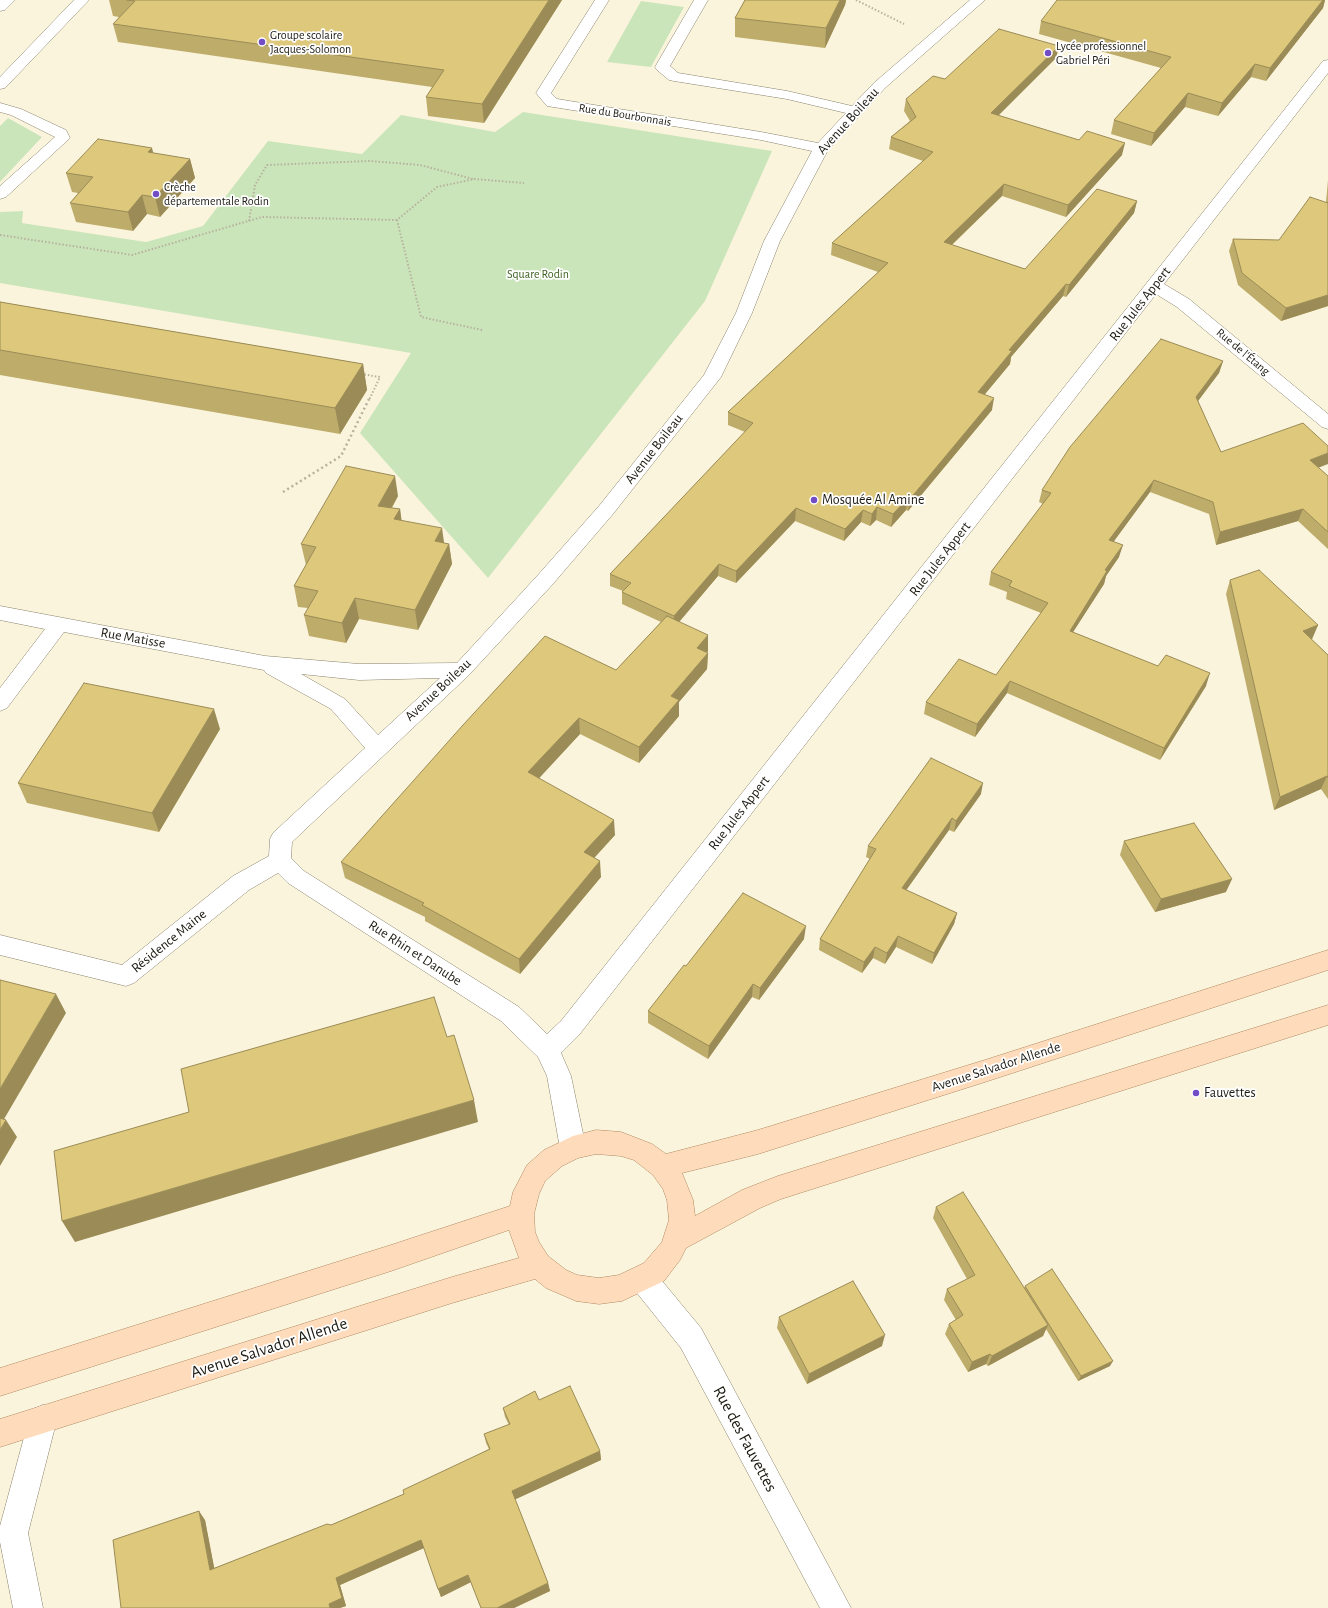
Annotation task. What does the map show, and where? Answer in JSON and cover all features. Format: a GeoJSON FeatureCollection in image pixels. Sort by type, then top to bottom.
{"type":"FeatureCollection","features":[{"type":"Feature","properties":{"kind":"main road","name":"Avenue Salvador Allende"},"geometry":{"type":"LineString","coordinates":[[662,1167],[758,1142],[985,1071],[1328,960]]}},
{"type":"Feature","properties":{"kind":"main road"},"geometry":{"type":"LineString","coordinates":[[677,1239],[751,1199],[778,1188],[1328,1015]]}},
{"type":"Feature","properties":{"kind":"main road"},"geometry":{"type":"LineString","coordinates":[[596,1142],[621,1144],[643,1152],[662,1167],[673,1182],[680,1200],[682,1220],[677,1239],[664,1262],[654,1272],[643,1279],[622,1288],[599,1291],[576,1288],[556,1279],[539,1265],[526,1243],[522,1232],[521,1214],[526,1192],[536,1173],[553,1158],[573,1148],[596,1142]]}},
{"type":"Feature","properties":{"kind":"main road"},"geometry":{"type":"LineString","coordinates":[[0,1382],[391,1258],[521,1214]]}},
{"type":"Feature","properties":{"kind":"main road","name":"Avenue Salvador Allende"},"geometry":{"type":"LineString","coordinates":[[0,1433],[452,1290],[539,1265]]}},
{"type":"Feature","properties":{"kind":"street"},"geometry":{"type":"LineString","coordinates":[[0,8],[8,0]]}},
{"type":"Feature","properties":{"kind":"street"},"geometry":{"type":"LineString","coordinates":[[0,85],[82,0]]}},
{"type":"Feature","properties":{"kind":"street","name":"Rue du Bourbonnais"},"geometry":{"type":"LineString","coordinates":[[602,0],[543,92],[552,103],[761,136],[821,148]]}},
{"type":"Feature","properties":{"kind":"street"},"geometry":{"type":"LineString","coordinates":[[701,0],[662,67],[674,77],[787,95],[856,111]]}},
{"type":"Feature","properties":{"kind":"street","name":"Avenue Boileau"},"geometry":{"type":"LineString","coordinates":[[280,861],[281,838],[462,670],[545,580],[606,510],[712,377],[744,313],[772,241],[821,148],[880,85],[978,0]]}},
{"type":"Feature","properties":{"kind":"street","name":"Rue Jules Appert"},"geometry":{"type":"LineString","coordinates":[[547,1050],[570,1028],[1155,286],[1328,64]]}},
{"type":"Feature","properties":{"kind":"street"},"geometry":{"type":"LineString","coordinates":[[0,107],[16,112],[61,133],[63,138],[0,194]]}},
{"type":"Feature","properties":{"kind":"street","name":"Rue de l'Étang"},"geometry":{"type":"LineString","coordinates":[[1155,286],[1184,303],[1328,424]]}},
{"type":"Feature","properties":{"kind":"street","name":"Rue Matisse"},"geometry":{"type":"LineString","coordinates":[[0,613],[265,663]]}},
{"type":"Feature","properties":{"kind":"street"},"geometry":{"type":"LineString","coordinates":[[0,703],[59,625]]}},
{"type":"Feature","properties":{"kind":"street"},"geometry":{"type":"LineString","coordinates":[[265,663],[359,672],[462,670]]}},
{"type":"Feature","properties":{"kind":"street"},"geometry":{"type":"LineString","coordinates":[[265,663],[338,704],[377,748]]}},
{"type":"Feature","properties":{"kind":"street","name":"Rue Rhin et Danube"},"geometry":{"type":"LineString","coordinates":[[280,861],[296,877],[510,1014],[547,1050]]}},
{"type":"Feature","properties":{"kind":"street","name":"Résidence Maine"},"geometry":{"type":"LineString","coordinates":[[0,945],[126,976],[241,883],[280,861]]}},
{"type":"Feature","properties":{"kind":"street"},"geometry":{"type":"LineString","coordinates":[[547,1050],[559,1076],[573,1148]]}},
{"type":"Feature","properties":{"kind":"street","name":"Rue des Fauvettes"},"geometry":{"type":"LineString","coordinates":[[643,1279],[691,1338],[836,1608]]}},
{"type":"Feature","properties":{"kind":"street"},"geometry":{"type":"LineString","coordinates":[[28,1608],[13,1533],[44,1419]]}},
{"type":"Feature","properties":{"kind":"path"},"geometry":{"type":"LineString","coordinates":[[856,0],[895,21],[907,25]]}},
{"type":"Feature","properties":{"kind":"path"},"geometry":{"type":"LineString","coordinates":[[250,221],[255,185],[267,164],[370,161],[420,165],[474,179],[524,183]]}},
{"type":"Feature","properties":{"kind":"path"},"geometry":{"type":"LineString","coordinates":[[0,235],[132,255],[262,217],[397,220],[437,187],[474,179]]}},
{"type":"Feature","properties":{"kind":"path"},"geometry":{"type":"LineString","coordinates":[[397,220],[421,317],[482,330]]}},
{"type":"Feature","properties":{"kind":"path"},"geometry":{"type":"LineString","coordinates":[[283,492],[341,456],[380,377],[357,373]]}},
{"type":"Feature","properties":{"kind":"green space"},"geometry":{"type":"Polygon","coordinates":[[[641,1],[684,7],[651,67],[607,62],[641,1]]]}},
{"type":"Feature","properties":{"kind":"green space","name":"Square Rodin"},"geometry":{"type":"Polygon","coordinates":[[[523,112],[772,151],[705,301],[488,578],[360,433],[411,353],[0,283],[0,212],[23,211],[22,223],[146,242],[203,226],[268,141],[362,154],[401,115],[495,132],[523,112]]]}},
{"type":"Feature","properties":{"kind":"green space"},"geometry":{"type":"Polygon","coordinates":[[[8,118],[42,137],[0,182],[0,126],[8,118]]]}},
{"type":"Feature","properties":{"kind":"building"},"geometry":{"type":"Polygon","coordinates":[[[127,0],[549,0],[482,104],[426,97],[444,70],[113,24],[135,1],[127,0]]]}},
{"type":"Feature","properties":{"kind":"building"},"geometry":{"type":"Polygon","coordinates":[[[745,0],[840,0],[826,28],[735,18],[745,0]]]}},
{"type":"Feature","properties":{"kind":"building"},"geometry":{"type":"Polygon","coordinates":[[[1057,0],[1323,0],[1270,68],[1255,64],[1222,103],[1188,93],[1154,133],[1114,120],[1171,57],[1041,21],[1057,0]]]}},
{"type":"Feature","properties":{"kind":"building"},"geometry":{"type":"Polygon","coordinates":[[[999,29],[1059,46],[991,113],[1079,140],[1087,131],[1125,143],[1068,205],[1004,184],[944,242],[1025,269],[1097,189],[1137,201],[1069,285],[1066,284],[1009,350],[1012,351],[978,392],[994,398],[910,499],[908,498],[893,514],[877,507],[872,514],[863,510],[845,529],[796,508],[736,571],[719,564],[674,616],[622,592],[631,583],[610,574],[753,423],[728,412],[888,263],[832,243],[933,152],[891,137],[916,117],[906,99],[933,76],[945,79],[999,29]]]}},
{"type":"Feature","properties":{"kind":"building"},"geometry":{"type":"Polygon","coordinates":[[[98,139],[152,148],[148,152],[190,159],[155,197],[142,195],[128,212],[70,203],[93,177],[66,173],[98,139]]]}},
{"type":"Feature","properties":{"kind":"building"},"geometry":{"type":"Polygon","coordinates":[[[1310,197],[1328,203],[1328,295],[1286,308],[1242,273],[1233,239],[1279,240],[1310,197]]]}},
{"type":"Feature","properties":{"kind":"building"},"geometry":{"type":"Polygon","coordinates":[[[0,302],[363,364],[335,408],[0,350],[0,302]]]}},
{"type":"Feature","properties":{"kind":"building"},"geometry":{"type":"Polygon","coordinates":[[[1161,339],[1223,361],[1196,397],[1221,452],[1303,423],[1328,446],[1328,453],[1310,460],[1328,476],[1328,532],[1303,509],[1220,532],[1213,502],[1154,480],[1109,540],[1123,545],[1105,570],[1107,571],[1070,631],[1158,666],[1166,655],[1210,673],[1164,748],[1010,681],[977,724],[926,702],[959,659],[996,675],[1048,603],[1009,586],[1012,581],[991,572],[1051,493],[1042,490],[1070,447],[1161,339]]]}},
{"type":"Feature","properties":{"kind":"building"},"geometry":{"type":"Polygon","coordinates":[[[346,466],[395,476],[378,506],[400,509],[394,519],[442,528],[435,541],[449,544],[415,610],[355,598],[342,623],[304,615],[318,591],[294,586],[316,547],[301,544],[346,466]]]}},
{"type":"Feature","properties":{"kind":"building"},"geometry":{"type":"Polygon","coordinates":[[[1259,570],[1318,625],[1303,631],[1328,655],[1328,778],[1327,776],[1280,797],[1230,580],[1259,570]]]}},
{"type":"Feature","properties":{"kind":"building"},"geometry":{"type":"Polygon","coordinates":[[[667,616],[708,635],[697,648],[708,653],[671,696],[679,700],[639,747],[579,718],[528,772],[614,820],[584,852],[600,861],[519,959],[422,905],[424,903],[341,862],[463,725],[545,636],[616,670],[667,616]]]}},
{"type":"Feature","properties":{"kind":"building"},"geometry":{"type":"Polygon","coordinates":[[[84,683],[214,709],[152,813],[18,783],[84,683]]]}},
{"type":"Feature","properties":{"kind":"building"},"geometry":{"type":"Polygon","coordinates":[[[931,758],[983,783],[956,821],[952,818],[902,888],[957,913],[934,953],[898,936],[887,953],[875,947],[864,962],[820,939],[876,849],[868,846],[931,758]]]}},
{"type":"Feature","properties":{"kind":"building"},"geometry":{"type":"Polygon","coordinates":[[[1194,823],[1232,879],[1161,899],[1124,841],[1194,823]]]}},
{"type":"Feature","properties":{"kind":"building"},"geometry":{"type":"Polygon","coordinates":[[[743,893],[806,926],[760,988],[753,984],[709,1046],[648,1011],[684,965],[686,966],[743,893]]]}},
{"type":"Feature","properties":{"kind":"building"},"geometry":{"type":"Polygon","coordinates":[[[0,980],[56,994],[0,1089],[0,980]]]}},
{"type":"Feature","properties":{"kind":"building"},"geometry":{"type":"Polygon","coordinates":[[[434,997],[447,1037],[454,1035],[474,1100],[62,1221],[54,1151],[189,1112],[181,1069],[434,997]]]}},
{"type":"Feature","properties":{"kind":"building"},"geometry":{"type":"Polygon","coordinates":[[[0,1118],[6,1120],[0,1130],[0,1118]]]}},
{"type":"Feature","properties":{"kind":"building"},"geometry":{"type":"Polygon","coordinates":[[[963,1192],[1048,1325],[992,1356],[990,1354],[972,1362],[949,1324],[963,1315],[947,1289],[975,1275],[936,1207],[963,1192]]]}},
{"type":"Feature","properties":{"kind":"building"},"geometry":{"type":"Polygon","coordinates":[[[1052,1269],[1113,1361],[1081,1376],[1025,1286],[1052,1269]]]}},
{"type":"Feature","properties":{"kind":"building"},"geometry":{"type":"Polygon","coordinates":[[[853,1281],[885,1335],[809,1374],[779,1317],[853,1281]]]}},
{"type":"Feature","properties":{"kind":"building"},"geometry":{"type":"Polygon","coordinates":[[[570,1386],[600,1451],[512,1491],[548,1583],[497,1608],[481,1608],[468,1575],[438,1589],[421,1540],[336,1578],[342,1598],[329,1604],[330,1608],[121,1608],[113,1540],[199,1511],[210,1570],[327,1524],[331,1525],[404,1494],[403,1490],[490,1449],[484,1434],[510,1424],[503,1408],[535,1391],[539,1400],[570,1386]]]}},
{"type":"Feature","properties":{"kind":"place","name":"Groupe scolaire Jacques-Solomon"},"geometry":{"type":"Point","coordinates":[262,42]}},
{"type":"Feature","properties":{"kind":"place","name":"Lycée professionnel Gabriel Péri"},"geometry":{"type":"Point","coordinates":[1048,53]}},
{"type":"Feature","properties":{"kind":"place","name":"Crèche départementale Rodin"},"geometry":{"type":"Point","coordinates":[156,194]}},
{"type":"Feature","properties":{"kind":"place","name":"Mosquée Al Amine"},"geometry":{"type":"Point","coordinates":[814,500]}},
{"type":"Feature","properties":{"kind":"place","name":"Fauvettes"},"geometry":{"type":"Point","coordinates":[1196,1093]}}]}
